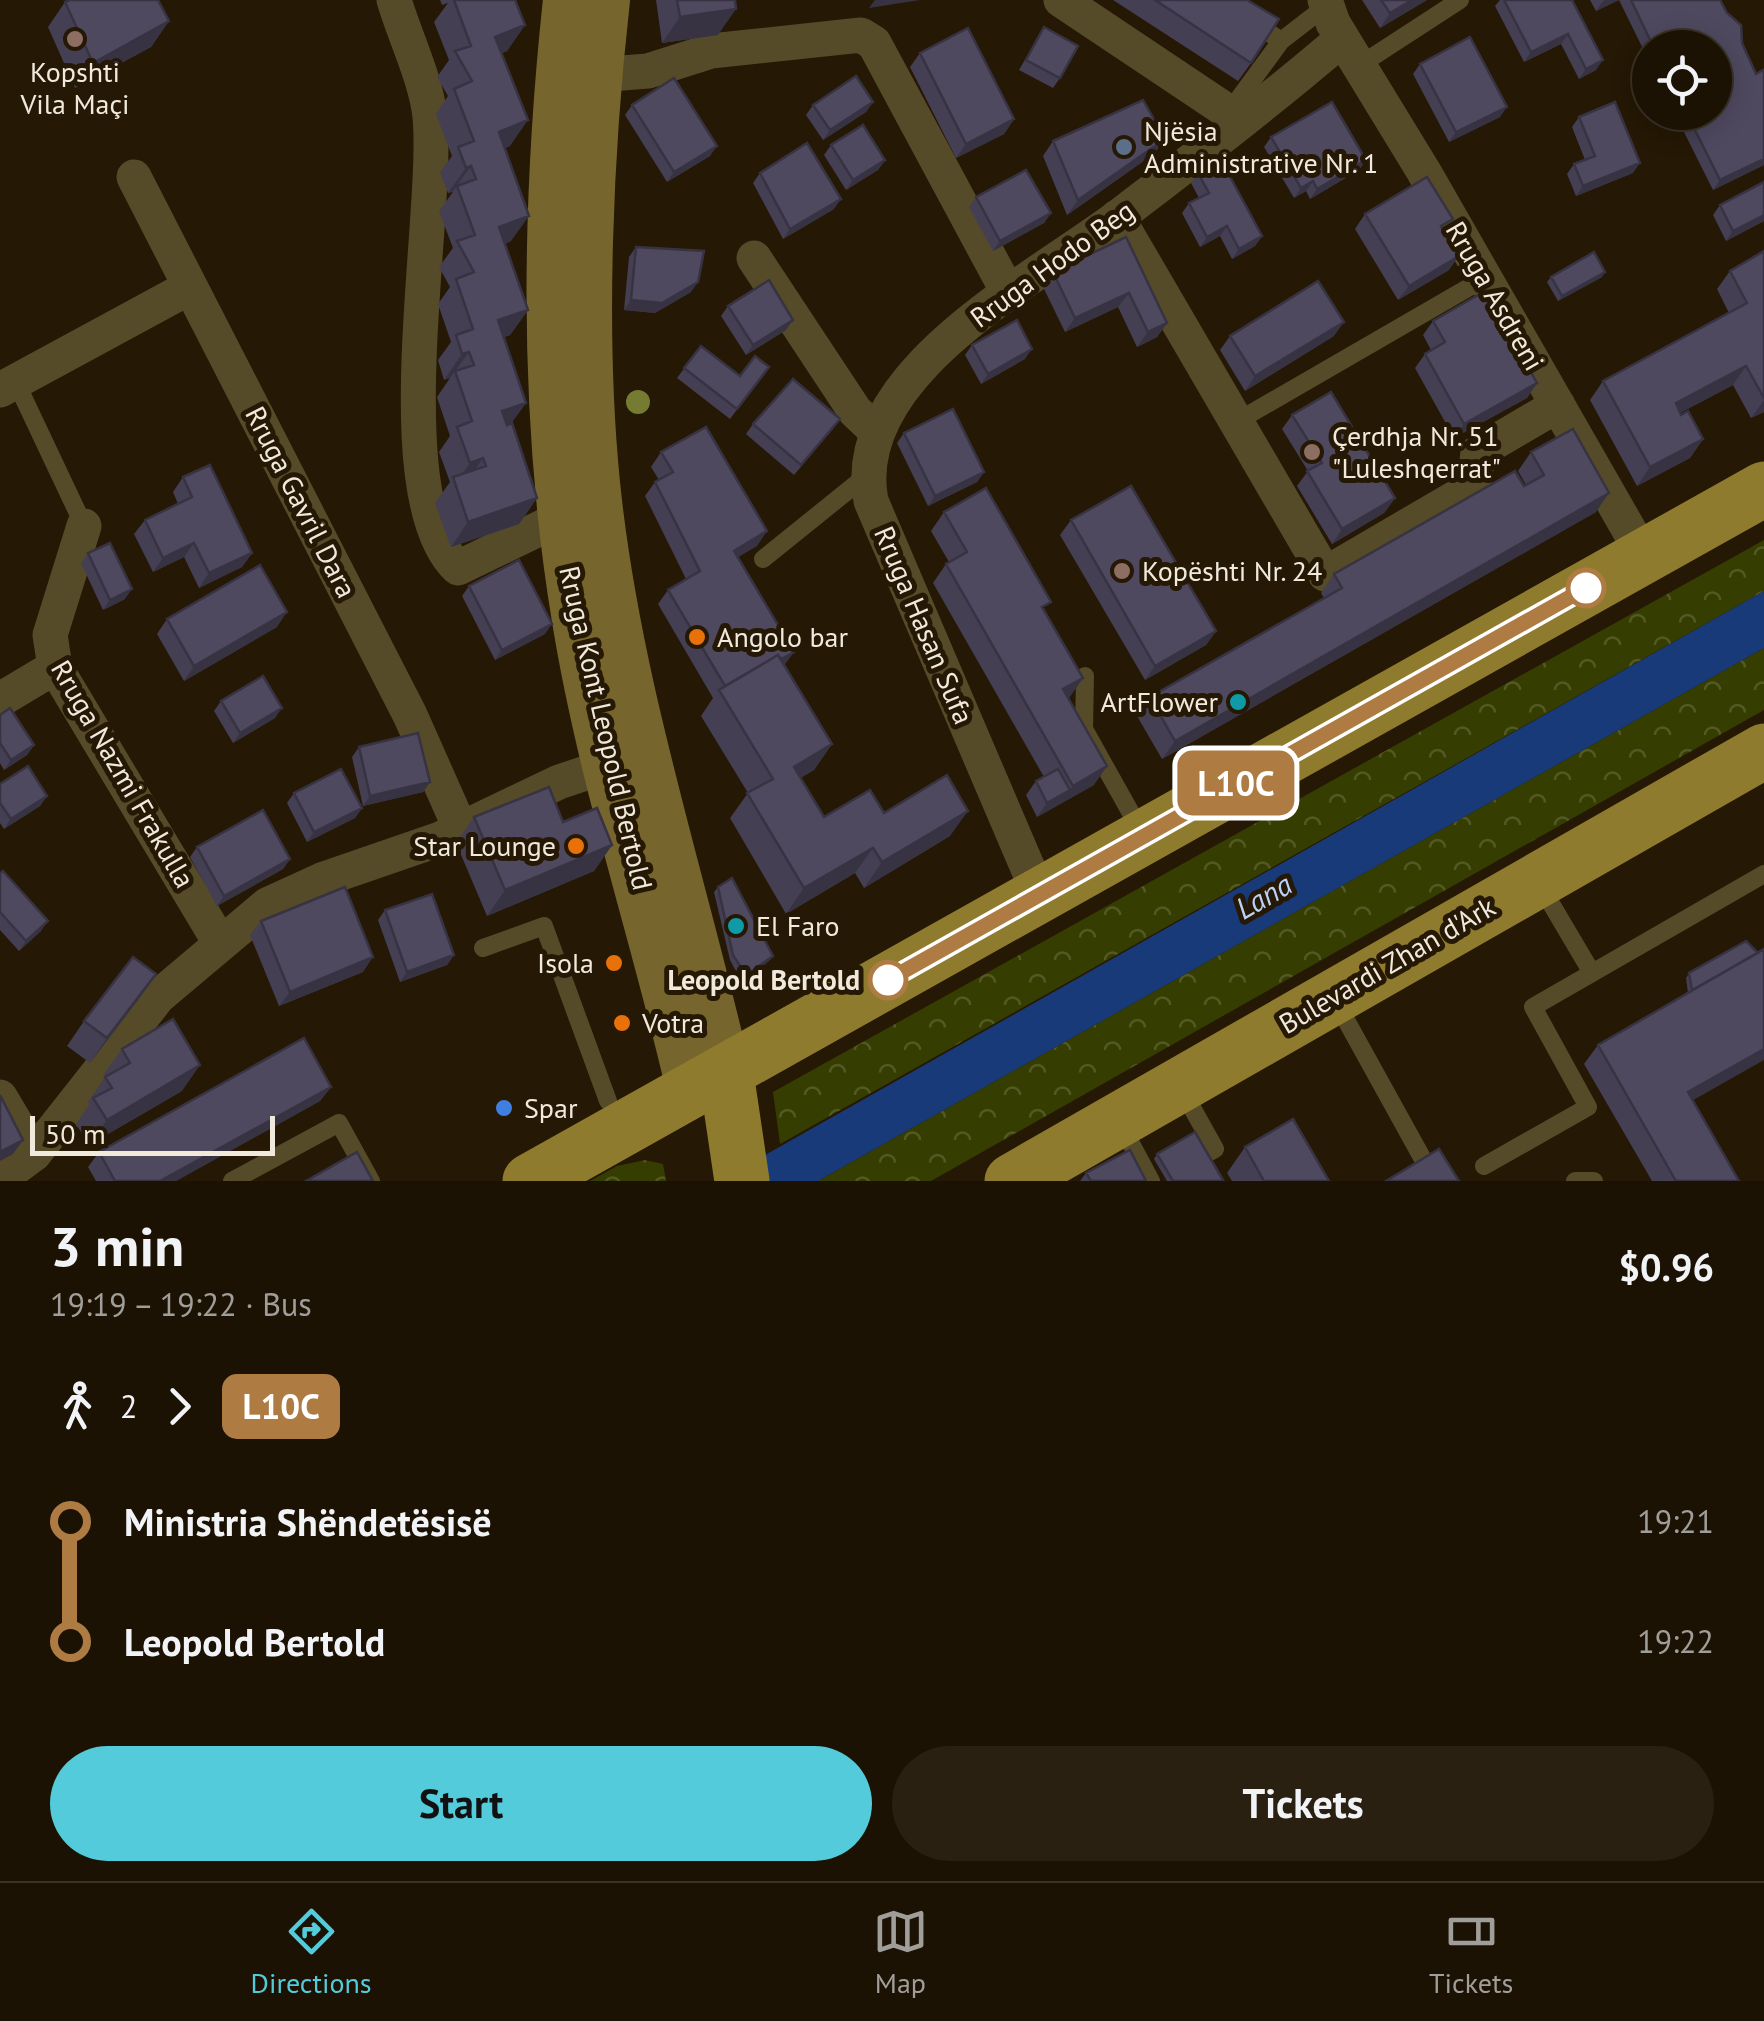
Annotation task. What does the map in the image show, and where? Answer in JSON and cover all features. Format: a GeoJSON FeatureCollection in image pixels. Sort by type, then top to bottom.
{"type":"FeatureCollection","features":[{"type":"Feature","properties":{"kind":"main road","name":"Rruga Kont Leopold Bertold"},"geometry":{"type":"LineString","coordinates":[[568,0],[553,219],[553,400],[561,518],[578,626],[610,765],[711,1123]]}},
{"type":"Feature","properties":{"kind":"main road","name":"Rruga Kont Leopold Bertold"},"geometry":{"type":"LineString","coordinates":[[605,0],[597,75],[588,368],[595,484],[616,619],[711,1123]]}},
{"type":"Feature","properties":{"kind":"main road"},"geometry":{"type":"LineString","coordinates":[[530,1181],[711,1123],[1039,894],[1764,489]]}},
{"type":"Feature","properties":{"kind":"main road","name":"Bulevardi Zhan d'Ark"},"geometry":{"type":"LineString","coordinates":[[1012,1181],[1332,995],[1761,759]]}},
{"type":"Feature","properties":{"kind":"main road"},"geometry":{"type":"LineString","coordinates":[[711,1123],[742,1181]]}},
{"type":"Feature","properties":{"kind":"street"},"geometry":{"type":"LineString","coordinates":[[394,0],[430,114],[430,191],[417,341],[421,445],[432,520],[458,568],[561,518]]}},
{"type":"Feature","properties":{"kind":"street"},"geometry":{"type":"LineString","coordinates":[[1061,0],[1236,116]]}},
{"type":"Feature","properties":{"kind":"street"},"geometry":{"type":"LineString","coordinates":[[1325,4],[1351,52]]}},
{"type":"Feature","properties":{"kind":"street"},"geometry":{"type":"LineString","coordinates":[[597,75],[648,71],[712,51],[861,36],[874,43],[1008,294]]}},
{"type":"Feature","properties":{"kind":"street","name":"Rruga Hodo Beg"},"geometry":{"type":"LineString","coordinates":[[866,476],[876,431],[917,372],[949,339],[1117,217],[1236,116],[1351,52]]}},
{"type":"Feature","properties":{"kind":"street","name":"Rruga Asdreni"},"geometry":{"type":"LineString","coordinates":[[1351,52],[1644,556]]}},
{"type":"Feature","properties":{"kind":"street","name":"Rruga Gavril Dara"},"geometry":{"type":"LineString","coordinates":[[134,177],[410,715],[461,830]]}},
{"type":"Feature","properties":{"kind":"street"},"geometry":{"type":"LineString","coordinates":[[1117,217],[1325,574],[1474,487],[1478,452],[1558,404]]}},
{"type":"Feature","properties":{"kind":"street"},"geometry":{"type":"LineString","coordinates":[[754,258],[855,411],[876,431]]}},
{"type":"Feature","properties":{"kind":"street"},"geometry":{"type":"LineString","coordinates":[[8,386],[190,286]]}},
{"type":"Feature","properties":{"kind":"street","name":"Rruga Hasan Sufa"},"geometry":{"type":"LineString","coordinates":[[866,476],[871,501],[1039,894]]}},
{"type":"Feature","properties":{"kind":"street","name":"Rruga Nazmi Frakulla"},"geometry":{"type":"LineString","coordinates":[[84,526],[50,636],[54,667],[219,941]]}},
{"type":"Feature","properties":{"kind":"street"},"geometry":{"type":"LineString","coordinates":[[0,700],[54,667]]}},
{"type":"Feature","properties":{"kind":"street"},"geometry":{"type":"LineString","coordinates":[[0,1179],[34,1154],[158,998],[219,941],[268,905],[324,879],[461,830],[559,782],[610,765]]}},
{"type":"Feature","properties":{"kind":"street"},"geometry":{"type":"LineString","coordinates":[[0,1097],[34,1154]]}},
{"type":"Feature","properties":{"kind":"lane"},"geometry":{"type":"LineString","coordinates":[[1222,0],[1281,42]]}},
{"type":"Feature","properties":{"kind":"lane"},"geometry":{"type":"LineString","coordinates":[[1351,52],[1460,0]]}},
{"type":"Feature","properties":{"kind":"lane"},"geometry":{"type":"LineString","coordinates":[[1236,116],[1281,42],[1325,4]]}},
{"type":"Feature","properties":{"kind":"lane"},"geometry":{"type":"LineString","coordinates":[[1236,422],[1485,278]]}},
{"type":"Feature","properties":{"kind":"lane","name":"Rruga Nazmi Frakulla"},"geometry":{"type":"LineString","coordinates":[[8,386],[84,526]]}},
{"type":"Feature","properties":{"kind":"lane"},"geometry":{"type":"LineString","coordinates":[[763,558],[866,476]]}},
{"type":"Feature","properties":{"kind":"lane"},"geometry":{"type":"LineString","coordinates":[[1085,676],[1084,730],[1143,835]]}},
{"type":"Feature","properties":{"kind":"lane"},"geometry":{"type":"LineString","coordinates":[[1484,1166],[1588,1107],[1532,1007],[1764,874]]}},
{"type":"Feature","properties":{"kind":"lane"},"geometry":{"type":"LineString","coordinates":[[1538,880],[1592,974]]}},
{"type":"Feature","properties":{"kind":"lane"},"geometry":{"type":"LineString","coordinates":[[483,948],[544,926],[608,1101]]}},
{"type":"Feature","properties":{"kind":"lane"},"geometry":{"type":"LineString","coordinates":[[1332,995],[1435,1181]]}},
{"type":"Feature","properties":{"kind":"lane"},"geometry":{"type":"LineString","coordinates":[[1179,1085],[1215,1149],[1202,1156]]}},
{"type":"Feature","properties":{"kind":"lane"},"geometry":{"type":"LineString","coordinates":[[1118,1120],[1159,1180]]}},
{"type":"Feature","properties":{"kind":"lane"},"geometry":{"type":"LineString","coordinates":[[232,1181],[339,1123],[371,1181]]}},
{"type":"Feature","properties":{"kind":"lane"},"geometry":{"type":"LineString","coordinates":[[1575,1181],[1594,1181]]}},
{"type":"Feature","properties":{"kind":"green space"},"geometry":{"type":"Polygon","coordinates":[[[1764,540],[1764,591],[780,1144],[773,1092],[1764,540]]]}},
{"type":"Feature","properties":{"kind":"green space"},"geometry":{"type":"Polygon","coordinates":[[[1764,648],[1764,710],[931,1181],[818,1181],[1764,648]]]}},
{"type":"Feature","properties":{"kind":"green space"},"geometry":{"type":"Polygon","coordinates":[[[645,1160],[663,1164],[666,1181],[590,1181],[617,1166],[645,1160]]]}},
{"type":"Feature","properties":{"kind":"water","name":"Lana"},"geometry":{"type":"Polygon","coordinates":[[[1764,591],[1764,648],[818,1181],[719,1181],[1764,591]]]}},
{"type":"Feature","properties":{"kind":"building"},"geometry":{"type":"Polygon","coordinates":[[[158,0],[169,21],[93,63],[65,2],[158,0]]]}},
{"type":"Feature","properties":{"kind":"building"},"geometry":{"type":"Polygon","coordinates":[[[454,0],[515,0],[525,25],[495,37],[528,120],[499,132],[529,216],[499,227],[528,310],[498,320],[526,403],[502,411],[507,425],[512,423],[537,498],[468,522],[453,477],[486,466],[483,458],[470,463],[457,427],[472,421],[455,371],[474,365],[469,352],[462,354],[456,335],[473,329],[456,279],[474,272],[457,241],[475,235],[457,186],[476,179],[471,166],[466,168],[458,147],[474,141],[454,89],[472,81],[455,51],[471,46],[454,0]]]}},
{"type":"Feature","properties":{"kind":"building"},"geometry":{"type":"Polygon","coordinates":[[[677,0],[735,0],[736,9],[680,17],[677,0]]]}},
{"type":"Feature","properties":{"kind":"building"},"geometry":{"type":"Polygon","coordinates":[[[1155,0],[1247,0],[1279,19],[1251,63],[1155,0]]]}},
{"type":"Feature","properties":{"kind":"building"},"geometry":{"type":"Polygon","coordinates":[[[1381,0],[1412,0],[1390,13],[1381,0]]]}},
{"type":"Feature","properties":{"kind":"building"},"geometry":{"type":"Polygon","coordinates":[[[1504,0],[1572,0],[1603,60],[1586,69],[1568,34],[1531,52],[1504,0]]]}},
{"type":"Feature","properties":{"kind":"building"},"geometry":{"type":"Polygon","coordinates":[[[1631,0],[1720,0],[1727,13],[1741,25],[1742,43],[1756,74],[1764,72],[1764,159],[1720,180],[1695,130],[1732,130],[1732,30],[1645,30],[1631,0]]]}},
{"type":"Feature","properties":{"kind":"building"},"geometry":{"type":"Polygon","coordinates":[[[1044,27],[1078,46],[1060,78],[1026,60],[1044,27]]]}},
{"type":"Feature","properties":{"kind":"building"},"geometry":{"type":"Polygon","coordinates":[[[968,28],[1014,119],[966,144],[920,53],[968,28]]]}},
{"type":"Feature","properties":{"kind":"building"},"geometry":{"type":"Polygon","coordinates":[[[1470,37],[1507,107],[1456,132],[1420,64],[1470,37]]]}},
{"type":"Feature","properties":{"kind":"building"},"geometry":{"type":"Polygon","coordinates":[[[856,76],[873,102],[830,130],[813,105],[856,76]]]}},
{"type":"Feature","properties":{"kind":"building"},"geometry":{"type":"Polygon","coordinates":[[[674,78],[717,146],[674,172],[632,105],[674,78]]]}},
{"type":"Feature","properties":{"kind":"building"},"geometry":{"type":"Polygon","coordinates":[[[1143,100],[1165,139],[1078,200],[1053,141],[1143,100]]]}},
{"type":"Feature","properties":{"kind":"building"},"geometry":{"type":"Polygon","coordinates":[[[1332,102],[1366,160],[1317,189],[1313,181],[1301,188],[1271,137],[1332,102]]]}},
{"type":"Feature","properties":{"kind":"building"},"geometry":{"type":"Polygon","coordinates":[[[1615,102],[1640,163],[1583,186],[1574,164],[1595,156],[1579,117],[1615,102]]]}},
{"type":"Feature","properties":{"kind":"building"},"geometry":{"type":"Polygon","coordinates":[[[863,125],[885,160],[853,180],[831,145],[863,125]]]}},
{"type":"Feature","properties":{"kind":"building"},"geometry":{"type":"Polygon","coordinates":[[[807,143],[841,199],[790,229],[760,173],[807,143]]]}},
{"type":"Feature","properties":{"kind":"building"},"geometry":{"type":"Polygon","coordinates":[[[1221,160],[1262,236],[1239,249],[1227,226],[1207,237],[1189,203],[1209,193],[1198,173],[1221,160]]]}},
{"type":"Feature","properties":{"kind":"building"},"geometry":{"type":"Polygon","coordinates":[[[1026,170],[1051,213],[1000,241],[976,197],[1026,170]]]}},
{"type":"Feature","properties":{"kind":"building"},"geometry":{"type":"Polygon","coordinates":[[[1427,177],[1453,219],[1441,226],[1459,256],[1409,286],[1365,214],[1427,177]]]}},
{"type":"Feature","properties":{"kind":"building"},"geometry":{"type":"Polygon","coordinates":[[[1764,182],[1764,215],[1733,231],[1720,205],[1764,182]]]}},
{"type":"Feature","properties":{"kind":"building"},"geometry":{"type":"Polygon","coordinates":[[[1126,237],[1167,323],[1148,332],[1129,293],[1075,318],[1053,272],[1126,237]]]}},
{"type":"Feature","properties":{"kind":"building"},"geometry":{"type":"Polygon","coordinates":[[[636,247],[704,251],[698,282],[662,303],[631,300],[636,247]]]}},
{"type":"Feature","properties":{"kind":"building"},"geometry":{"type":"Polygon","coordinates":[[[1764,251],[1764,398],[1746,366],[1676,403],[1681,415],[1688,411],[1703,439],[1650,467],[1603,381],[1747,303],[1730,271],[1764,251]]]}},
{"type":"Feature","properties":{"kind":"building"},"geometry":{"type":"Polygon","coordinates":[[[1594,252],[1605,272],[1562,296],[1551,277],[1594,252]]]}},
{"type":"Feature","properties":{"kind":"building"},"geometry":{"type":"Polygon","coordinates":[[[769,280],[793,320],[753,345],[728,306],[769,280]]]}},
{"type":"Feature","properties":{"kind":"building"},"geometry":{"type":"Polygon","coordinates":[[[1318,281],[1344,322],[1255,376],[1230,336],[1318,281]]]}},
{"type":"Feature","properties":{"kind":"building"},"geometry":{"type":"Polygon","coordinates":[[[1485,291],[1537,383],[1464,424],[1425,354],[1445,342],[1433,321],[1485,291]]]}},
{"type":"Feature","properties":{"kind":"building"},"geometry":{"type":"Polygon","coordinates":[[[1017,320],[1032,349],[988,374],[972,345],[1017,320]]]}},
{"type":"Feature","properties":{"kind":"building"},"geometry":{"type":"Polygon","coordinates":[[[701,346],[740,376],[755,356],[769,367],[737,409],[684,368],[701,346]]]}},
{"type":"Feature","properties":{"kind":"building"},"geometry":{"type":"Polygon","coordinates":[[[793,379],[840,419],[801,465],[753,424],[793,379]]]}},
{"type":"Feature","properties":{"kind":"building"},"geometry":{"type":"Polygon","coordinates":[[[1331,392],[1395,498],[1342,529],[1307,471],[1322,463],[1292,415],[1331,392]]]}},
{"type":"Feature","properties":{"kind":"building"},"geometry":{"type":"Polygon","coordinates":[[[953,409],[984,472],[935,496],[904,433],[953,409]]]}},
{"type":"Feature","properties":{"kind":"building"},"geometry":{"type":"Polygon","coordinates":[[[706,427],[767,531],[734,551],[794,652],[781,659],[778,655],[725,686],[668,590],[700,571],[655,482],[673,472],[661,452],[706,427]]]}},
{"type":"Feature","properties":{"kind":"building"},"geometry":{"type":"Polygon","coordinates":[[[1573,429],[1609,493],[1175,741],[1150,697],[1342,588],[1334,574],[1515,471],[1524,486],[1544,475],[1531,452],[1573,429]]]}},
{"type":"Feature","properties":{"kind":"building"},"geometry":{"type":"Polygon","coordinates":[[[210,465],[252,553],[209,573],[194,543],[163,558],[145,520],[192,497],[183,477],[210,465]]]}},
{"type":"Feature","properties":{"kind":"building","name":"Kopështi Nr. 24"},"geometry":{"type":"Polygon","coordinates":[[[1131,486],[1216,631],[1155,666],[1071,520],[1131,486]]]}},
{"type":"Feature","properties":{"kind":"building"},"geometry":{"type":"Polygon","coordinates":[[[986,488],[1051,602],[1042,607],[1083,678],[1063,689],[1107,766],[1073,786],[946,564],[967,552],[944,512],[986,488]]]}},
{"type":"Feature","properties":{"kind":"building"},"geometry":{"type":"Polygon","coordinates":[[[110,543],[132,589],[110,600],[88,553],[110,543]]]}},
{"type":"Feature","properties":{"kind":"building"},"geometry":{"type":"Polygon","coordinates":[[[519,560],[552,624],[502,650],[469,586],[519,560]]]}},
{"type":"Feature","properties":{"kind":"building"},"geometry":{"type":"Polygon","coordinates":[[[260,565],[287,612],[194,666],[167,619],[260,565]]]}},
{"type":"Feature","properties":{"kind":"building"},"geometry":{"type":"Polygon","coordinates":[[[778,655],[832,744],[794,767],[824,817],[870,790],[884,813],[947,775],[968,811],[882,862],[873,848],[804,888],[747,793],[773,779],[719,690],[778,655]]]}},
{"type":"Feature","properties":{"kind":"building"},"geometry":{"type":"Polygon","coordinates":[[[263,676],[282,708],[240,733],[221,701],[263,676]]]}},
{"type":"Feature","properties":{"kind":"building"},"geometry":{"type":"Polygon","coordinates":[[[10,708],[34,745],[11,760],[0,743],[0,715],[10,708]]]}},
{"type":"Feature","properties":{"kind":"building"},"geometry":{"type":"Polygon","coordinates":[[[418,733],[430,782],[370,796],[359,747],[418,733]]]}},
{"type":"Feature","properties":{"kind":"building"},"geometry":{"type":"Polygon","coordinates":[[[28,766],[47,796],[11,819],[0,803],[0,784],[28,766]]]}},
{"type":"Feature","properties":{"kind":"building"},"geometry":{"type":"Polygon","coordinates":[[[341,769],[362,808],[314,832],[294,793],[341,769]]]}},
{"type":"Feature","properties":{"kind":"building"},"geometry":{"type":"Polygon","coordinates":[[[1058,769],[1070,790],[1047,803],[1036,781],[1058,769]]]}},
{"type":"Feature","properties":{"kind":"building"},"geometry":{"type":"Polygon","coordinates":[[[549,787],[563,822],[597,808],[612,845],[505,890],[474,817],[549,787]]]}},
{"type":"Feature","properties":{"kind":"building"},"geometry":{"type":"Polygon","coordinates":[[[263,810],[290,859],[224,896],[197,847],[263,810]]]}},
{"type":"Feature","properties":{"kind":"building"},"geometry":{"type":"Polygon","coordinates":[[[3,871],[48,921],[26,941],[0,912],[3,871]]]}},
{"type":"Feature","properties":{"kind":"building","name":"El Faro"},"geometry":{"type":"Polygon","coordinates":[[[732,878],[773,956],[752,971],[742,969],[733,955],[718,887],[732,878]]]}},
{"type":"Feature","properties":{"kind":"building"},"geometry":{"type":"Polygon","coordinates":[[[345,887],[373,957],[290,992],[261,921],[345,887]]]}},
{"type":"Feature","properties":{"kind":"building"},"geometry":{"type":"Polygon","coordinates":[[[432,894],[454,955],[407,972],[385,910],[432,894]]]}},
{"type":"Feature","properties":{"kind":"building"},"geometry":{"type":"Polygon","coordinates":[[[1746,941],[1758,953],[1692,990],[1689,973],[1746,941]]]}},
{"type":"Feature","properties":{"kind":"building"},"geometry":{"type":"Polygon","coordinates":[[[1764,949],[1764,1049],[1688,1092],[1739,1181],[1676,1181],[1598,1045],[1764,949]]]}},
{"type":"Feature","properties":{"kind":"building"},"geometry":{"type":"Polygon","coordinates":[[[133,957],[156,974],[107,1038],[84,1021],[133,957]]]}},
{"type":"Feature","properties":{"kind":"building"},"geometry":{"type":"Polygon","coordinates":[[[173,1019],[200,1065],[107,1120],[93,1098],[112,1088],[105,1077],[130,1063],[122,1049],[173,1019]]]}},
{"type":"Feature","properties":{"kind":"building"},"geometry":{"type":"Polygon","coordinates":[[[304,1038],[331,1087],[160,1181],[115,1181],[99,1152],[304,1038]]]}},
{"type":"Feature","properties":{"kind":"building"},"geometry":{"type":"Polygon","coordinates":[[[0,1095],[23,1140],[0,1152],[0,1095]]]}},
{"type":"Feature","properties":{"kind":"building"},"geometry":{"type":"Polygon","coordinates":[[[1293,1119],[1329,1181],[1264,1181],[1245,1147],[1293,1119]]]}},
{"type":"Feature","properties":{"kind":"building"},"geometry":{"type":"Polygon","coordinates":[[[1195,1132],[1223,1180],[1173,1181],[1157,1154],[1195,1132]]]}},
{"type":"Feature","properties":{"kind":"building"},"geometry":{"type":"Polygon","coordinates":[[[1439,1149],[1459,1181],[1386,1181],[1439,1149]]]}},
{"type":"Feature","properties":{"kind":"building"},"geometry":{"type":"Polygon","coordinates":[[[1130,1150],[1146,1181],[1091,1181],[1086,1173],[1130,1150]]]}},
{"type":"Feature","properties":{"kind":"building"},"geometry":{"type":"Polygon","coordinates":[[[357,1152],[373,1181],[306,1181],[357,1152]]]}},
{"type":"Feature","properties":{"kind":"bus line","name":"L10C"},"geometry":{"type":"LineString","coordinates":[[888,980],[1586,588]]}},
{"type":"Feature","properties":{"kind":"place","name":"Kopshti Vila Maçi"},"geometry":{"type":"Point","coordinates":[75,39]}},
{"type":"Feature","properties":{"kind":"place","name":"Njësia Administrative Nr. 1"},"geometry":{"type":"Point","coordinates":[1124,147]}},
{"type":"Feature","properties":{"kind":"place","name":"Çerdhja Nr. 51 \"Luleshqerrat\""},"geometry":{"type":"Point","coordinates":[1312,452]}},
{"type":"Feature","properties":{"kind":"place","name":"Kopështi Nr. 24"},"geometry":{"type":"Point","coordinates":[1122,571]}},
{"type":"Feature","properties":{"kind":"place","name":"Angolo bar"},"geometry":{"type":"Point","coordinates":[697,637]}},
{"type":"Feature","properties":{"kind":"place","name":"ArtFlower"},"geometry":{"type":"Point","coordinates":[1238,702]}},
{"type":"Feature","properties":{"kind":"place","name":"Star Lounge"},"geometry":{"type":"Point","coordinates":[576,846]}},
{"type":"Feature","properties":{"kind":"place","name":"El Faro"},"geometry":{"type":"Point","coordinates":[736,926]}},
{"type":"Feature","properties":{"kind":"place","name":"Isola"},"geometry":{"type":"Point","coordinates":[614,963]}},
{"type":"Feature","properties":{"kind":"place","name":"Leopold Bertold"},"geometry":{"type":"Point","coordinates":[888,980]}},
{"type":"Feature","properties":{"kind":"place","name":"Votra"},"geometry":{"type":"Point","coordinates":[622,1023]}},
{"type":"Feature","properties":{"kind":"place","name":"Spar"},"geometry":{"type":"Point","coordinates":[504,1108]}}]}
